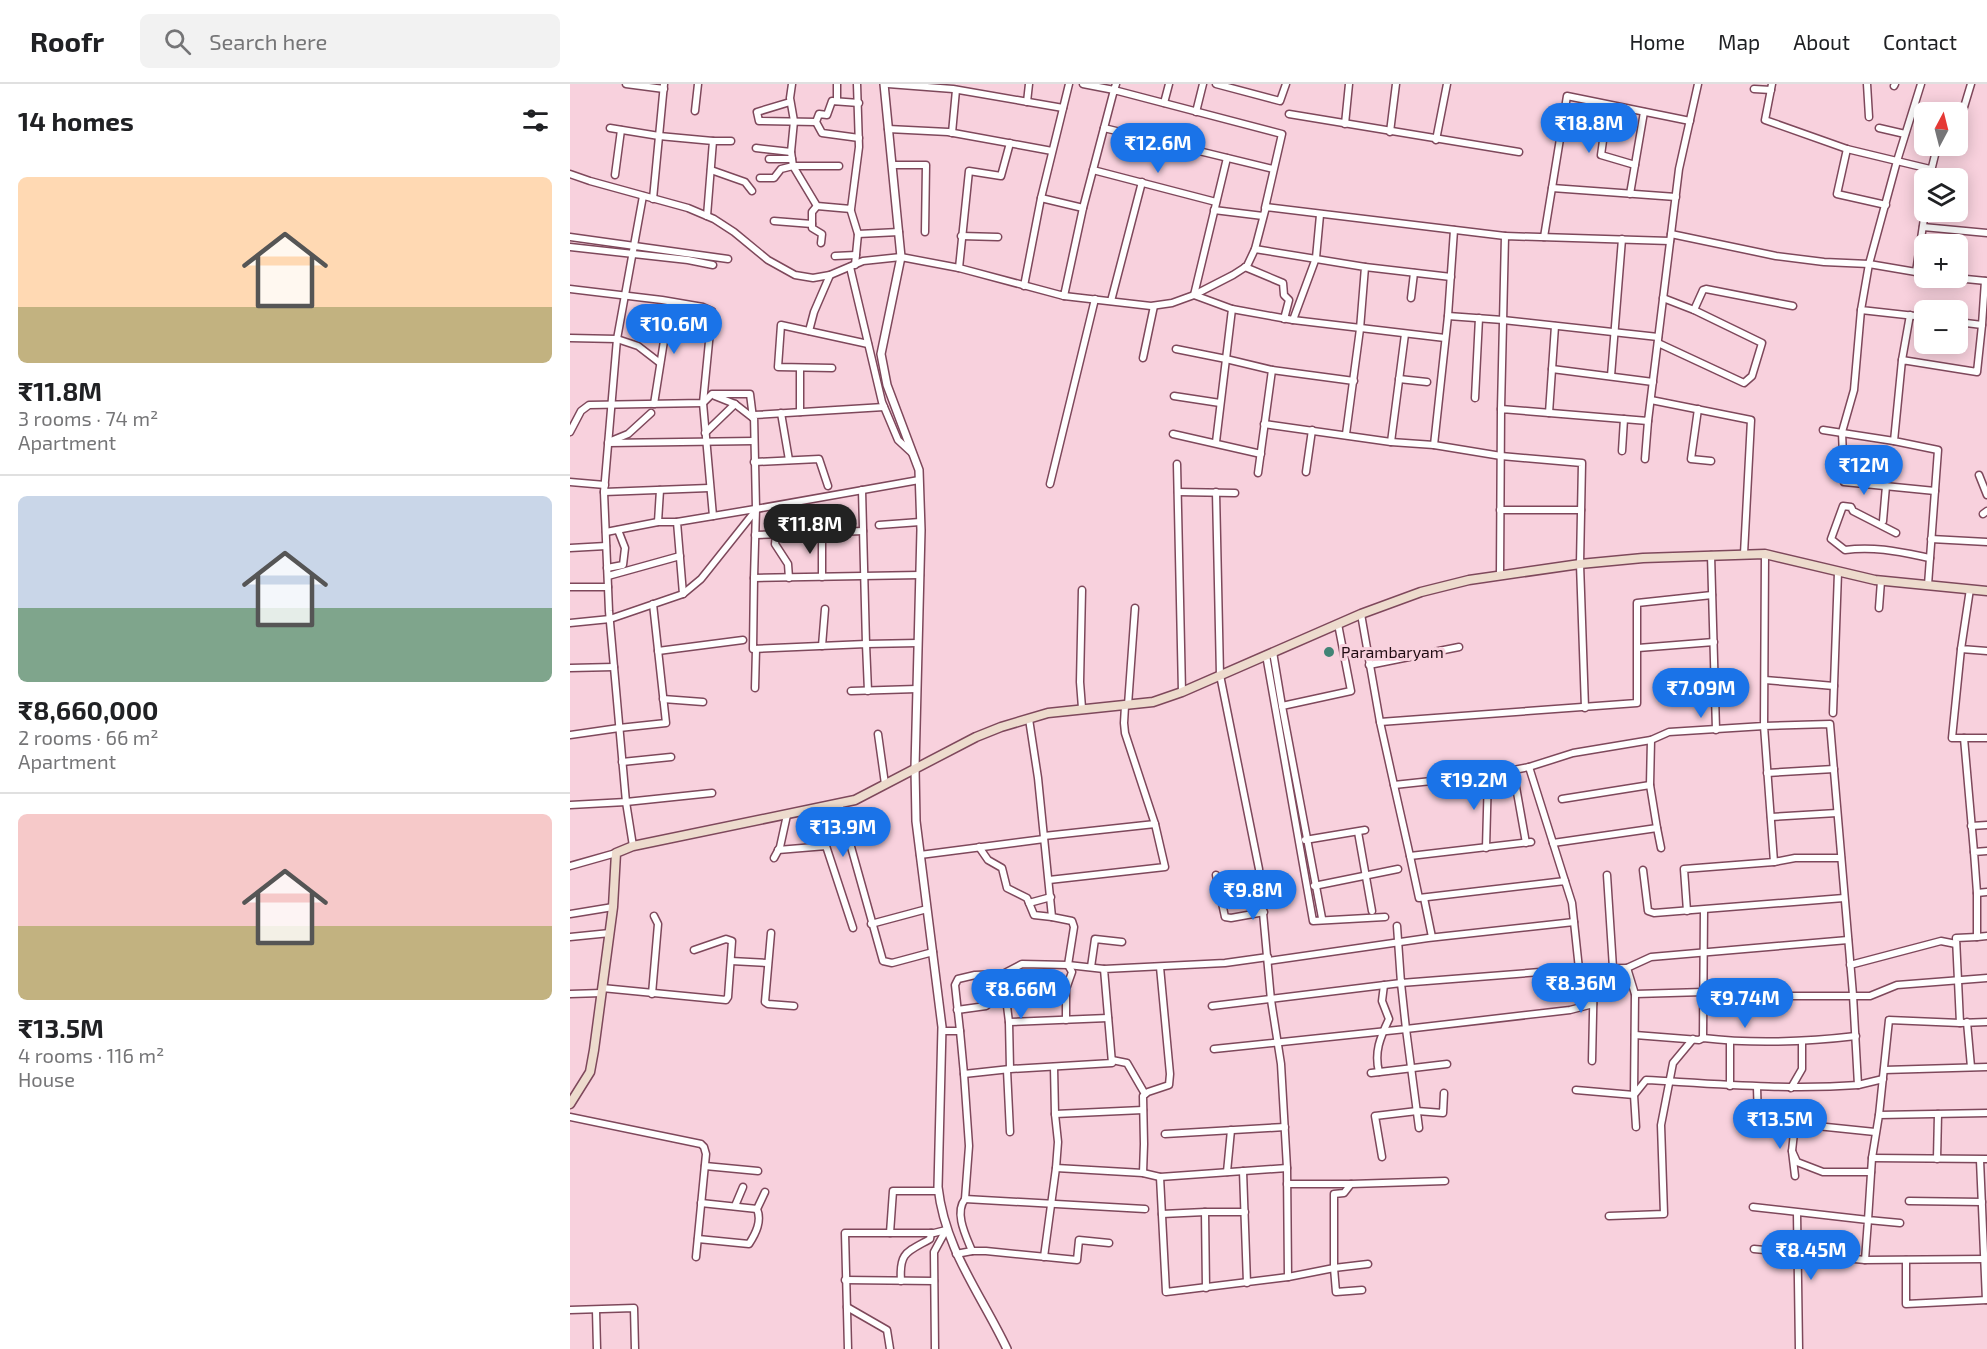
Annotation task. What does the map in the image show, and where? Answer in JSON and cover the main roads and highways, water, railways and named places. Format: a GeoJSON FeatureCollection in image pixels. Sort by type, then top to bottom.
{"type":"FeatureCollection","features":[{"type":"Feature","properties":{"kind":"main road"},"geometry":{"type":"LineString","coordinates":[[570,1104],[590,1072],[610,933],[616,853],[633,846],[855,800],[976,737],[1048,713],[1153,702],[1182,692],[1361,614],[1421,592],[1469,580],[1580,564],[1643,558],[1765,554],[1881,581],[1987,591]]}},
{"type":"Feature","properties":{"kind":"place","name":"Parambaryam"},"geometry":{"type":"Point","coordinates":[1329,652]}}]}
